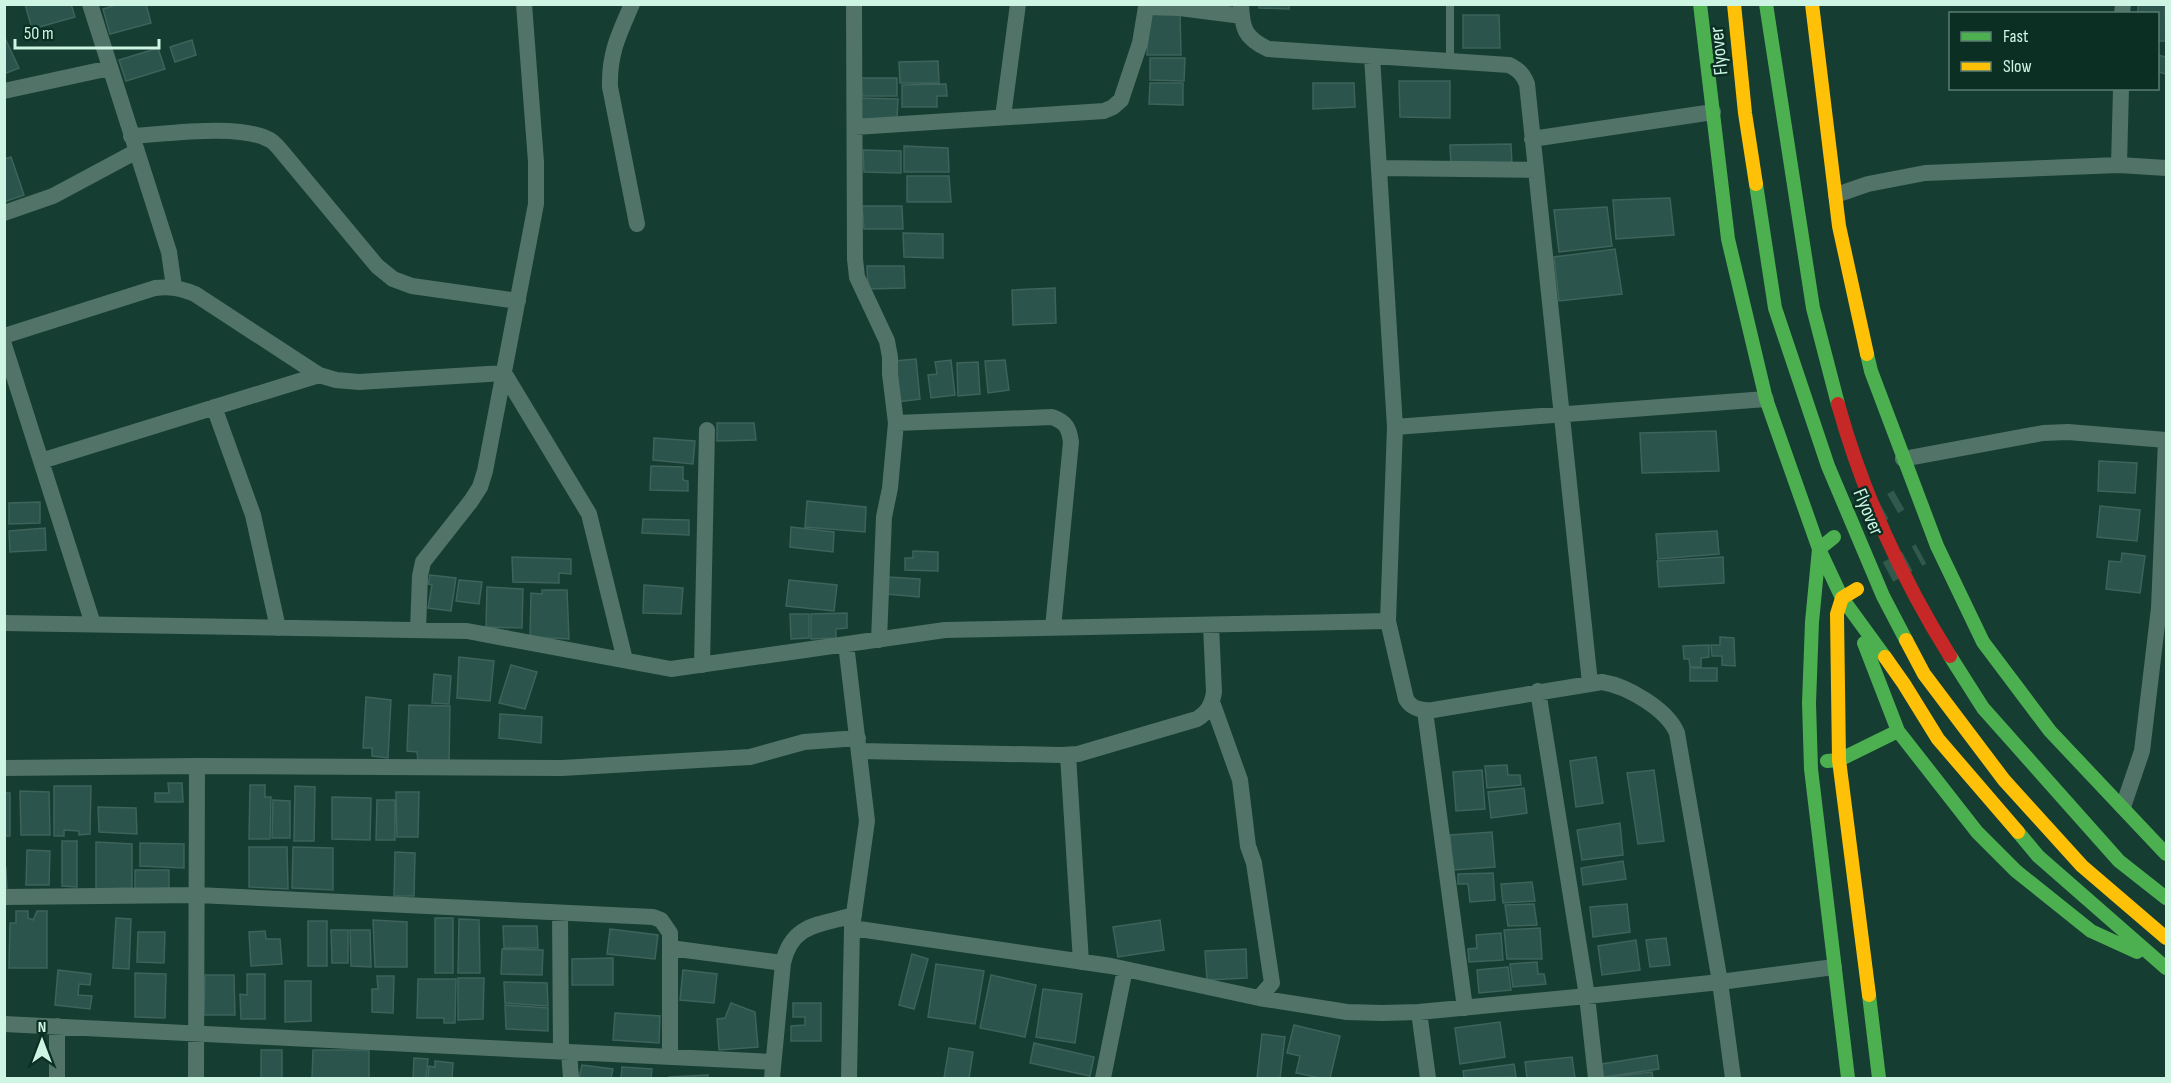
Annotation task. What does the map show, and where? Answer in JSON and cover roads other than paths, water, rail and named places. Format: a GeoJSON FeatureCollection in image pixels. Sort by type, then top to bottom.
{"type":"FeatureCollection","features":[{"type":"Feature","properties":{"kind":"main road"},"geometry":{"type":"LineString","coordinates":[[1700,4],[1728,239],[1766,399],[1820,549],[1842,598],[1904,684],[1938,739],[2038,856],[2164,965]]}},
{"type":"Feature","properties":{"kind":"main road","name":"Flyover"},"geometry":{"type":"LineString","coordinates":[[1734,4],[1745,113],[1775,308],[1827,466],[1883,596],[1924,674],[2004,780],[2082,866],[2166,938]]}},
{"type":"Feature","properties":{"kind":"main road","name":"Flyover"},"geometry":{"type":"LineString","coordinates":[[1766,4],[1813,308],[1851,451],[1889,540],[1923,613],[1983,708],[2119,861],[2166,898]]}},
{"type":"Feature","properties":{"kind":"main road"},"geometry":{"type":"LineString","coordinates":[[1812,4],[1839,226],[1870,372],[1903,459],[1911,494],[1983,642],[2050,731],[2166,854]]}},
{"type":"Feature","properties":{"kind":"main road"},"geometry":{"type":"LineString","coordinates":[[1834,537],[1820,549],[1812,622],[1809,703],[1811,763],[1847,942],[1879,1078]]}},
{"type":"Feature","properties":{"kind":"main road"},"geometry":{"type":"LineString","coordinates":[[1921,554],[1937,546]]}},
{"type":"Feature","properties":{"kind":"main road"},"geometry":{"type":"LineString","coordinates":[[1848,1078],[1834,967],[1847,942],[1839,760],[1837,614],[1842,598],[1857,588]]}},
{"type":"Feature","properties":{"kind":"main road"},"geometry":{"type":"LineString","coordinates":[[1852,611],[1898,731],[1977,832],[2016,872],[2091,931],[2164,965]]}},
{"type":"Feature","properties":{"kind":"main road"},"geometry":{"type":"LineString","coordinates":[[1811,763],[1839,760],[1898,731]]}},
{"type":"Feature","properties":{"kind":"street"},"geometry":{"type":"LineString","coordinates":[[90,4],[169,252],[174,288]]}},
{"type":"Feature","properties":{"kind":"street"},"geometry":{"type":"LineString","coordinates":[[418,630],[420,576],[423,562],[471,501],[480,487],[485,471],[536,204],[537,185],[524,4]]}},
{"type":"Feature","properties":{"kind":"street"},"geometry":{"type":"LineString","coordinates":[[632,4],[615,44],[610,71],[610,87],[637,224]]}},
{"type":"Feature","properties":{"kind":"street"},"geometry":{"type":"LineString","coordinates":[[854,4],[855,258],[857,277],[887,341],[896,423],[890,488],[884,517],[879,640]]}},
{"type":"Feature","properties":{"kind":"street"},"geometry":{"type":"LineString","coordinates":[[1003,117],[1018,4]]}},
{"type":"Feature","properties":{"kind":"street"},"geometry":{"type":"LineString","coordinates":[[855,127],[1104,111],[1121,100],[1140,43],[1146,7],[1242,10],[1245,31],[1254,42],[1268,49],[1509,65],[1517,69],[1527,84],[1590,683]]}},
{"type":"Feature","properties":{"kind":"street"},"geometry":{"type":"LineString","coordinates":[[1372,56],[1395,427],[1388,621],[1406,699],[1411,707],[1425,711],[1602,682],[1615,684],[1653,706],[1672,722],[1677,733],[1720,982],[1733,1078]]}},
{"type":"Feature","properties":{"kind":"street"},"geometry":{"type":"LineString","coordinates":[[4,91],[110,68]]}},
{"type":"Feature","properties":{"kind":"street"},"geometry":{"type":"LineString","coordinates":[[2119,165],[2121,90]]}},
{"type":"Feature","properties":{"kind":"street"},"geometry":{"type":"LineString","coordinates":[[1532,139],[1713,112]]}},
{"type":"Feature","properties":{"kind":"street"},"geometry":{"type":"LineString","coordinates":[[4,213],[52,196],[134,143],[236,130],[270,140],[377,266],[393,279],[412,286],[518,301]]}},
{"type":"Feature","properties":{"kind":"street"},"geometry":{"type":"LineString","coordinates":[[1836,195],[1868,184],[1925,173],[2119,165],[2166,168]]}},
{"type":"Feature","properties":{"kind":"street"},"geometry":{"type":"LineString","coordinates":[[1379,168],[1536,170]]}},
{"type":"Feature","properties":{"kind":"street"},"geometry":{"type":"LineString","coordinates":[[4,336],[155,288],[168,286],[195,294],[320,375],[336,380],[359,382],[504,373]]}},
{"type":"Feature","properties":{"kind":"street"},"geometry":{"type":"LineString","coordinates":[[4,345],[8,371],[41,461],[93,624]]}},
{"type":"Feature","properties":{"kind":"street"},"geometry":{"type":"LineString","coordinates":[[504,373],[589,514],[625,660]]}},
{"type":"Feature","properties":{"kind":"street"},"geometry":{"type":"LineString","coordinates":[[41,461],[320,375]]}},
{"type":"Feature","properties":{"kind":"street"},"geometry":{"type":"LineString","coordinates":[[1395,427],[1766,399]]}},
{"type":"Feature","properties":{"kind":"street"},"geometry":{"type":"LineString","coordinates":[[214,407],[253,515],[278,628]]}},
{"type":"Feature","properties":{"kind":"street"},"geometry":{"type":"LineString","coordinates":[[896,423],[1052,417],[1063,421],[1069,429],[1071,442],[1053,628]]}},
{"type":"Feature","properties":{"kind":"street"},"geometry":{"type":"LineString","coordinates":[[702,665],[707,430]]}},
{"type":"Feature","properties":{"kind":"street"},"geometry":{"type":"LineString","coordinates":[[1903,459],[2043,433],[2068,432],[2166,440],[2163,608],[2142,750],[2123,807]]}},
{"type":"Feature","properties":{"kind":"street"},"geometry":{"type":"LineString","coordinates":[[4,623],[468,631],[671,669],[945,630],[1388,621]]}},
{"type":"Feature","properties":{"kind":"street"},"geometry":{"type":"LineString","coordinates":[[4,768],[197,766],[562,768],[750,757],[804,742],[1078,754],[1197,719],[1207,713],[1214,692],[1211,625]]}},
{"type":"Feature","properties":{"kind":"street"},"geometry":{"type":"LineString","coordinates":[[846,644],[867,821],[853,922],[849,1078]]}},
{"type":"Feature","properties":{"kind":"street"},"geometry":{"type":"LineString","coordinates":[[1538,691],[1587,996],[1596,1078]]}},
{"type":"Feature","properties":{"kind":"street"},"geometry":{"type":"LineString","coordinates":[[1212,702],[1240,780],[1248,846],[1254,864],[1272,983],[1259,998]]}},
{"type":"Feature","properties":{"kind":"street"},"geometry":{"type":"LineString","coordinates":[[1425,711],[1465,1008]]}},
{"type":"Feature","properties":{"kind":"street"},"geometry":{"type":"LineString","coordinates":[[1068,755],[1081,962]]}},
{"type":"Feature","properties":{"kind":"street"},"geometry":{"type":"LineString","coordinates":[[196,1078],[197,766]]}},
{"type":"Feature","properties":{"kind":"street"},"geometry":{"type":"LineString","coordinates":[[4,897],[197,895],[653,917],[661,920],[670,933],[670,1057]]}},
{"type":"Feature","properties":{"kind":"street"},"geometry":{"type":"LineString","coordinates":[[560,913],[565,1051],[571,1078]]}},
{"type":"Feature","properties":{"kind":"street"},"geometry":{"type":"LineString","coordinates":[[4,1024],[670,1057],[772,1070],[783,963],[789,946],[795,936],[803,930],[853,922],[1125,969],[1259,998],[1347,1012],[1419,1012],[1465,1008],[1720,982],[1834,967]]}},
{"type":"Feature","properties":{"kind":"street"},"geometry":{"type":"LineString","coordinates":[[670,948],[783,963]]}},
{"type":"Feature","properties":{"kind":"street"},"geometry":{"type":"LineString","coordinates":[[1103,1078],[1125,969]]}},
{"type":"Feature","properties":{"kind":"street"},"geometry":{"type":"LineString","coordinates":[[1419,1012],[1428,1078]]}},
{"type":"Feature","properties":{"kind":"street"},"geometry":{"type":"LineString","coordinates":[[57,1026],[57,1078]]}},
{"type":"Feature","properties":{"kind":"lane"},"geometry":{"type":"LineString","coordinates":[[1450,4],[1450,61]]}},
{"type":"Feature","properties":{"kind":"tunnel"},"geometry":{"type":"LineString","coordinates":[[1864,520],[1899,500]]}},
{"type":"Feature","properties":{"kind":"tunnel"},"geometry":{"type":"LineString","coordinates":[[1888,572],[1921,554]]}}]}
